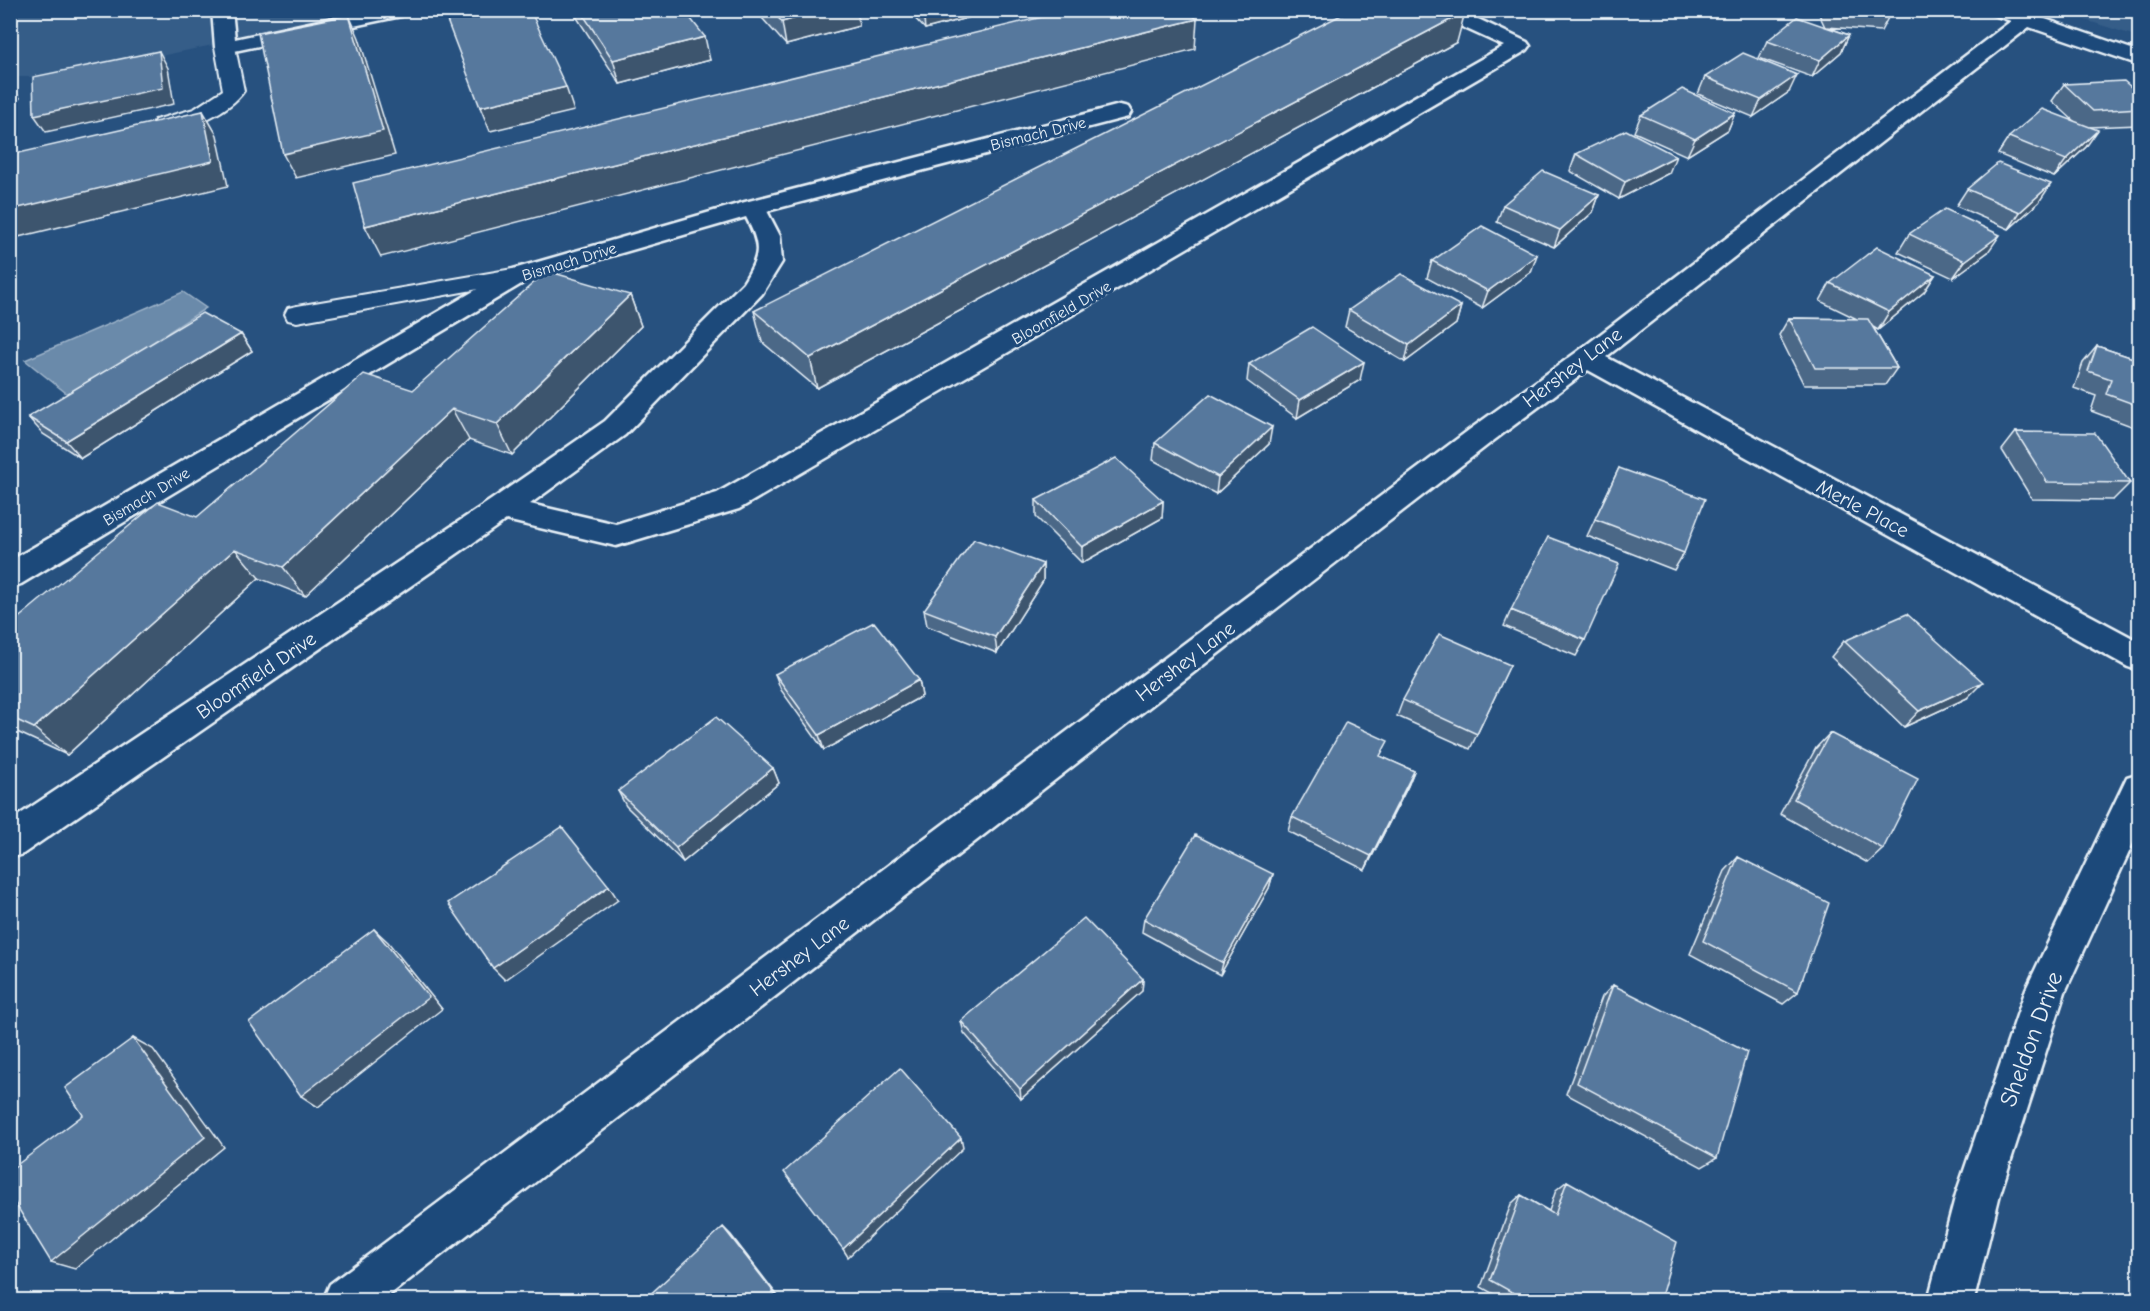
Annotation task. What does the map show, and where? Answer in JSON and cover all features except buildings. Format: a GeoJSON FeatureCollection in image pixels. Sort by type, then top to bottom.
{"type":"FeatureCollection","features":[{"type":"Feature","properties":{"kind":"street"},"geometry":{"type":"LineString","coordinates":[[222,10],[225,47],[400,10]]}},
{"type":"Feature","properties":{"kind":"street","name":"Bloomfield Drive"},"geometry":{"type":"LineString","coordinates":[[502,508],[616,535],[728,501],[1520,46],[1441,10]]}},
{"type":"Feature","properties":{"kind":"street"},"geometry":{"type":"LineString","coordinates":[[2011,16],[2139,59]]}},
{"type":"Feature","properties":{"kind":"street","name":"Hershey Lane"},"geometry":{"type":"LineString","coordinates":[[346,1300],[1479,437],[1587,358],[2011,16]]}},
{"type":"Feature","properties":{"kind":"street","name":"Bismach Drive"},"geometry":{"type":"LineString","coordinates":[[10,576],[519,275],[753,207],[1120,112]]}},
{"type":"Feature","properties":{"kind":"street","name":"Bloomfield Drive"},"geometry":{"type":"LineString","coordinates":[[10,842],[502,508],[615,428],[753,288],[769,262],[768,236],[753,207]]}},
{"type":"Feature","properties":{"kind":"street","name":"Merle Place"},"geometry":{"type":"LineString","coordinates":[[1587,358],[2139,658]]}},
{"type":"Feature","properties":{"kind":"street","name":"Sheldon Drive"},"geometry":{"type":"LineString","coordinates":[[1951,1300],[1978,1194],[2046,989],[2139,788]]}},
{"type":"Feature","properties":{"kind":"lane"},"geometry":{"type":"LineString","coordinates":[[148,129],[194,118],[220,105],[234,91],[225,47]]}},
{"type":"Feature","properties":{"kind":"lane"},"geometry":{"type":"LineString","coordinates":[[297,314],[519,275]]}},
{"type":"Feature","properties":{"kind":"shaded area"},"geometry":{"type":"Polygon","coordinates":[[[10,11],[375,11],[60,77],[11,77],[10,11]]]}},
{"type":"Feature","properties":{"kind":"shaded area"},"geometry":{"type":"Polygon","coordinates":[[[2057,11],[2139,11],[2139,37],[2063,13],[2057,11]]]}},
{"type":"Feature","properties":{"kind":"shaded area"},"geometry":{"type":"Polygon","coordinates":[[[183,292],[206,308],[70,396],[25,360],[183,292]]]}}]}
